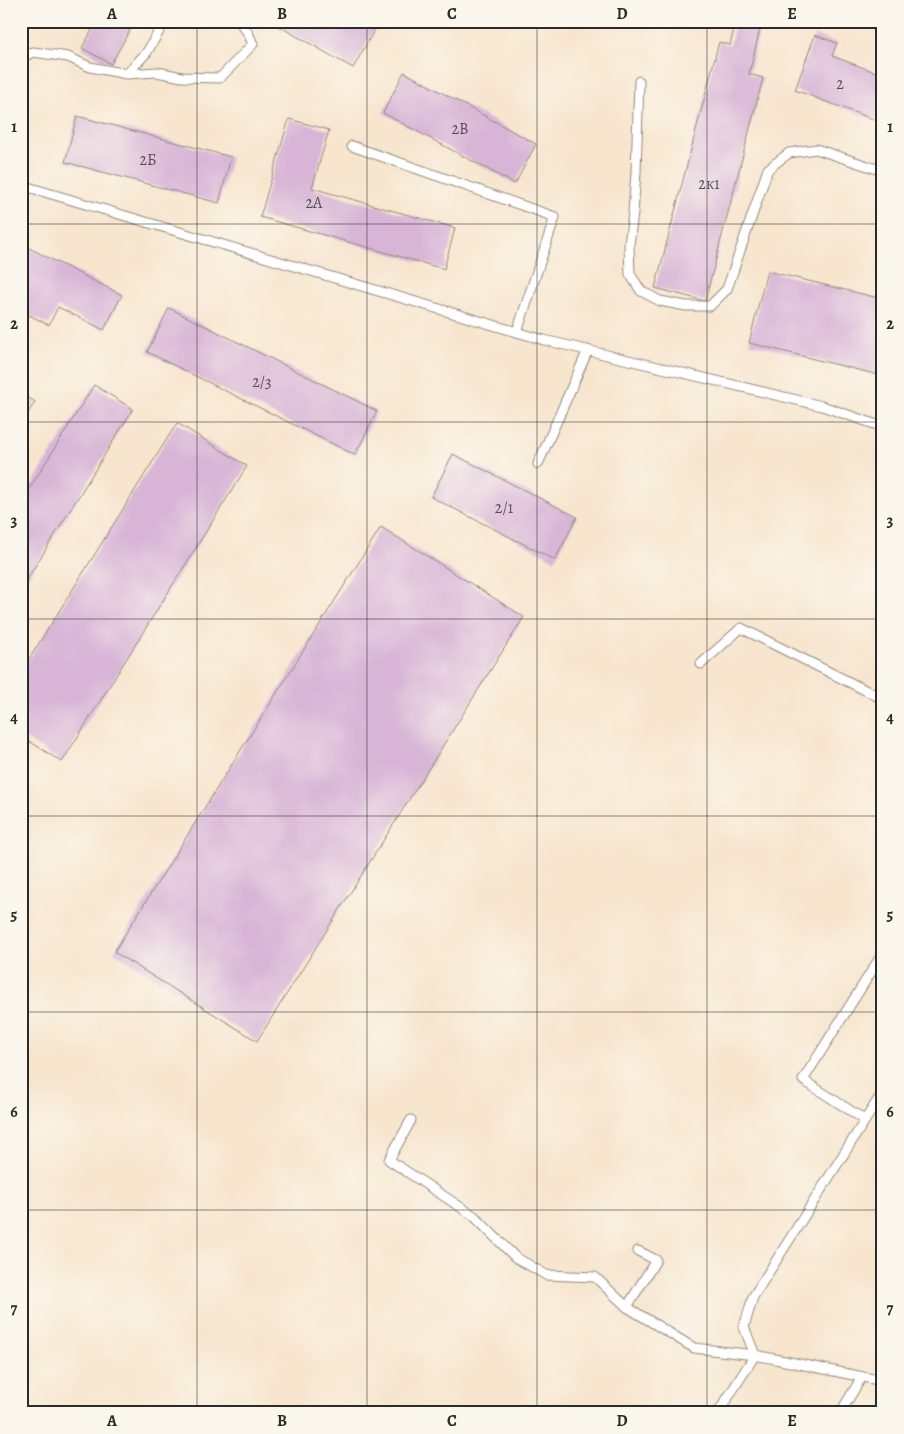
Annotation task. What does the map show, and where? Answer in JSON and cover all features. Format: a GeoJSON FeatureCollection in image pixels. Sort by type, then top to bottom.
{"type":"FeatureCollection","features":[{"type":"Feature","properties":{"kind":"lane"},"geometry":{"type":"LineString","coordinates":[[127,74],[146,52],[165,21]]}},
{"type":"Feature","properties":{"kind":"lane"},"geometry":{"type":"LineString","coordinates":[[21,58],[33,52],[68,57],[90,67],[127,74],[157,72],[182,77],[220,78],[253,44],[239,21]]}},
{"type":"Feature","properties":{"kind":"lane"},"geometry":{"type":"LineString","coordinates":[[639,81],[636,172],[629,245],[630,274],[641,291],[660,301],[686,306],[710,306],[727,289],[768,169],[789,153],[816,149],[883,170]]}},
{"type":"Feature","properties":{"kind":"lane"},"geometry":{"type":"LineString","coordinates":[[352,146],[556,217],[517,332]]}},
{"type":"Feature","properties":{"kind":"lane"},"geometry":{"type":"LineString","coordinates":[[21,185],[517,332],[822,406],[883,427]]}},
{"type":"Feature","properties":{"kind":"lane"},"geometry":{"type":"LineString","coordinates":[[538,464],[588,350]]}},
{"type":"Feature","properties":{"kind":"lane"},"geometry":{"type":"LineString","coordinates":[[701,664],[741,628],[883,699]]}},
{"type":"Feature","properties":{"kind":"lane"},"geometry":{"type":"LineString","coordinates":[[865,1120],[803,1080],[883,953]]}},
{"type":"Feature","properties":{"kind":"lane"},"geometry":{"type":"LineString","coordinates":[[755,1355],[744,1327],[753,1298],[883,1092]]}},
{"type":"Feature","properties":{"kind":"lane"},"geometry":{"type":"LineString","coordinates":[[411,1120],[390,1160],[474,1216],[515,1257],[546,1275],[595,1277],[627,1307],[694,1348],[755,1355],[883,1381]]}},
{"type":"Feature","properties":{"kind":"lane"},"geometry":{"type":"LineString","coordinates":[[627,1307],[656,1260],[638,1251]]}},
{"type":"Feature","properties":{"kind":"lane"},"geometry":{"type":"LineString","coordinates":[[718,1413],[755,1355]]}},
{"type":"Feature","properties":{"kind":"lane"},"geometry":{"type":"LineString","coordinates":[[840,1413],[862,1377]]}},
{"type":"Feature","properties":{"kind":"building"},"geometry":{"type":"Polygon","coordinates":[[[97,21],[135,21],[111,64],[82,48],[97,21]]]}},
{"type":"Feature","properties":{"kind":"building"},"geometry":{"type":"Polygon","coordinates":[[[270,21],[361,21],[375,29],[353,68],[270,21]]]}},
{"type":"Feature","properties":{"kind":"building"},"geometry":{"type":"Polygon","coordinates":[[[736,21],[762,21],[749,74],[763,78],[705,301],[655,288],[719,42],[730,45],[736,21]]]}},
{"type":"Feature","properties":{"kind":"building"},"geometry":{"type":"Polygon","coordinates":[[[815,35],[837,43],[832,56],[883,75],[883,123],[795,90],[815,35]]]}},
{"type":"Feature","properties":{"kind":"building"},"geometry":{"type":"Polygon","coordinates":[[[404,72],[536,144],[515,184],[383,113],[404,72]]]}},
{"type":"Feature","properties":{"kind":"building"},"geometry":{"type":"Polygon","coordinates":[[[77,116],[231,157],[219,203],[65,162],[77,116]]]}},
{"type":"Feature","properties":{"kind":"building"},"geometry":{"type":"Polygon","coordinates":[[[289,119],[329,130],[312,188],[455,228],[444,269],[260,217],[289,119]]]}},
{"type":"Feature","properties":{"kind":"building"},"geometry":{"type":"Polygon","coordinates":[[[21,244],[122,295],[104,330],[58,307],[49,325],[21,311],[21,244]]]}},
{"type":"Feature","properties":{"kind":"building"},"geometry":{"type":"Polygon","coordinates":[[[767,271],[883,299],[883,376],[749,343],[767,271]]]}},
{"type":"Feature","properties":{"kind":"building"},"geometry":{"type":"Polygon","coordinates":[[[169,308],[377,411],[355,455],[147,352],[169,308]]]}},
{"type":"Feature","properties":{"kind":"building"},"geometry":{"type":"Polygon","coordinates":[[[94,385],[133,409],[21,589],[21,502],[94,385]]]}},
{"type":"Feature","properties":{"kind":"building"},"geometry":{"type":"Polygon","coordinates":[[[21,393],[35,402],[21,424],[21,393]]]}},
{"type":"Feature","properties":{"kind":"building"},"geometry":{"type":"Polygon","coordinates":[[[177,423],[247,466],[62,762],[21,736],[21,672],[177,423]]]}},
{"type":"Feature","properties":{"kind":"building"},"geometry":{"type":"Polygon","coordinates":[[[453,454],[577,517],[555,560],[431,497],[453,454]]]}},
{"type":"Feature","properties":{"kind":"building"},"geometry":{"type":"Polygon","coordinates":[[[381,527],[524,617],[257,1041],[114,952],[381,527]]]}}]}
